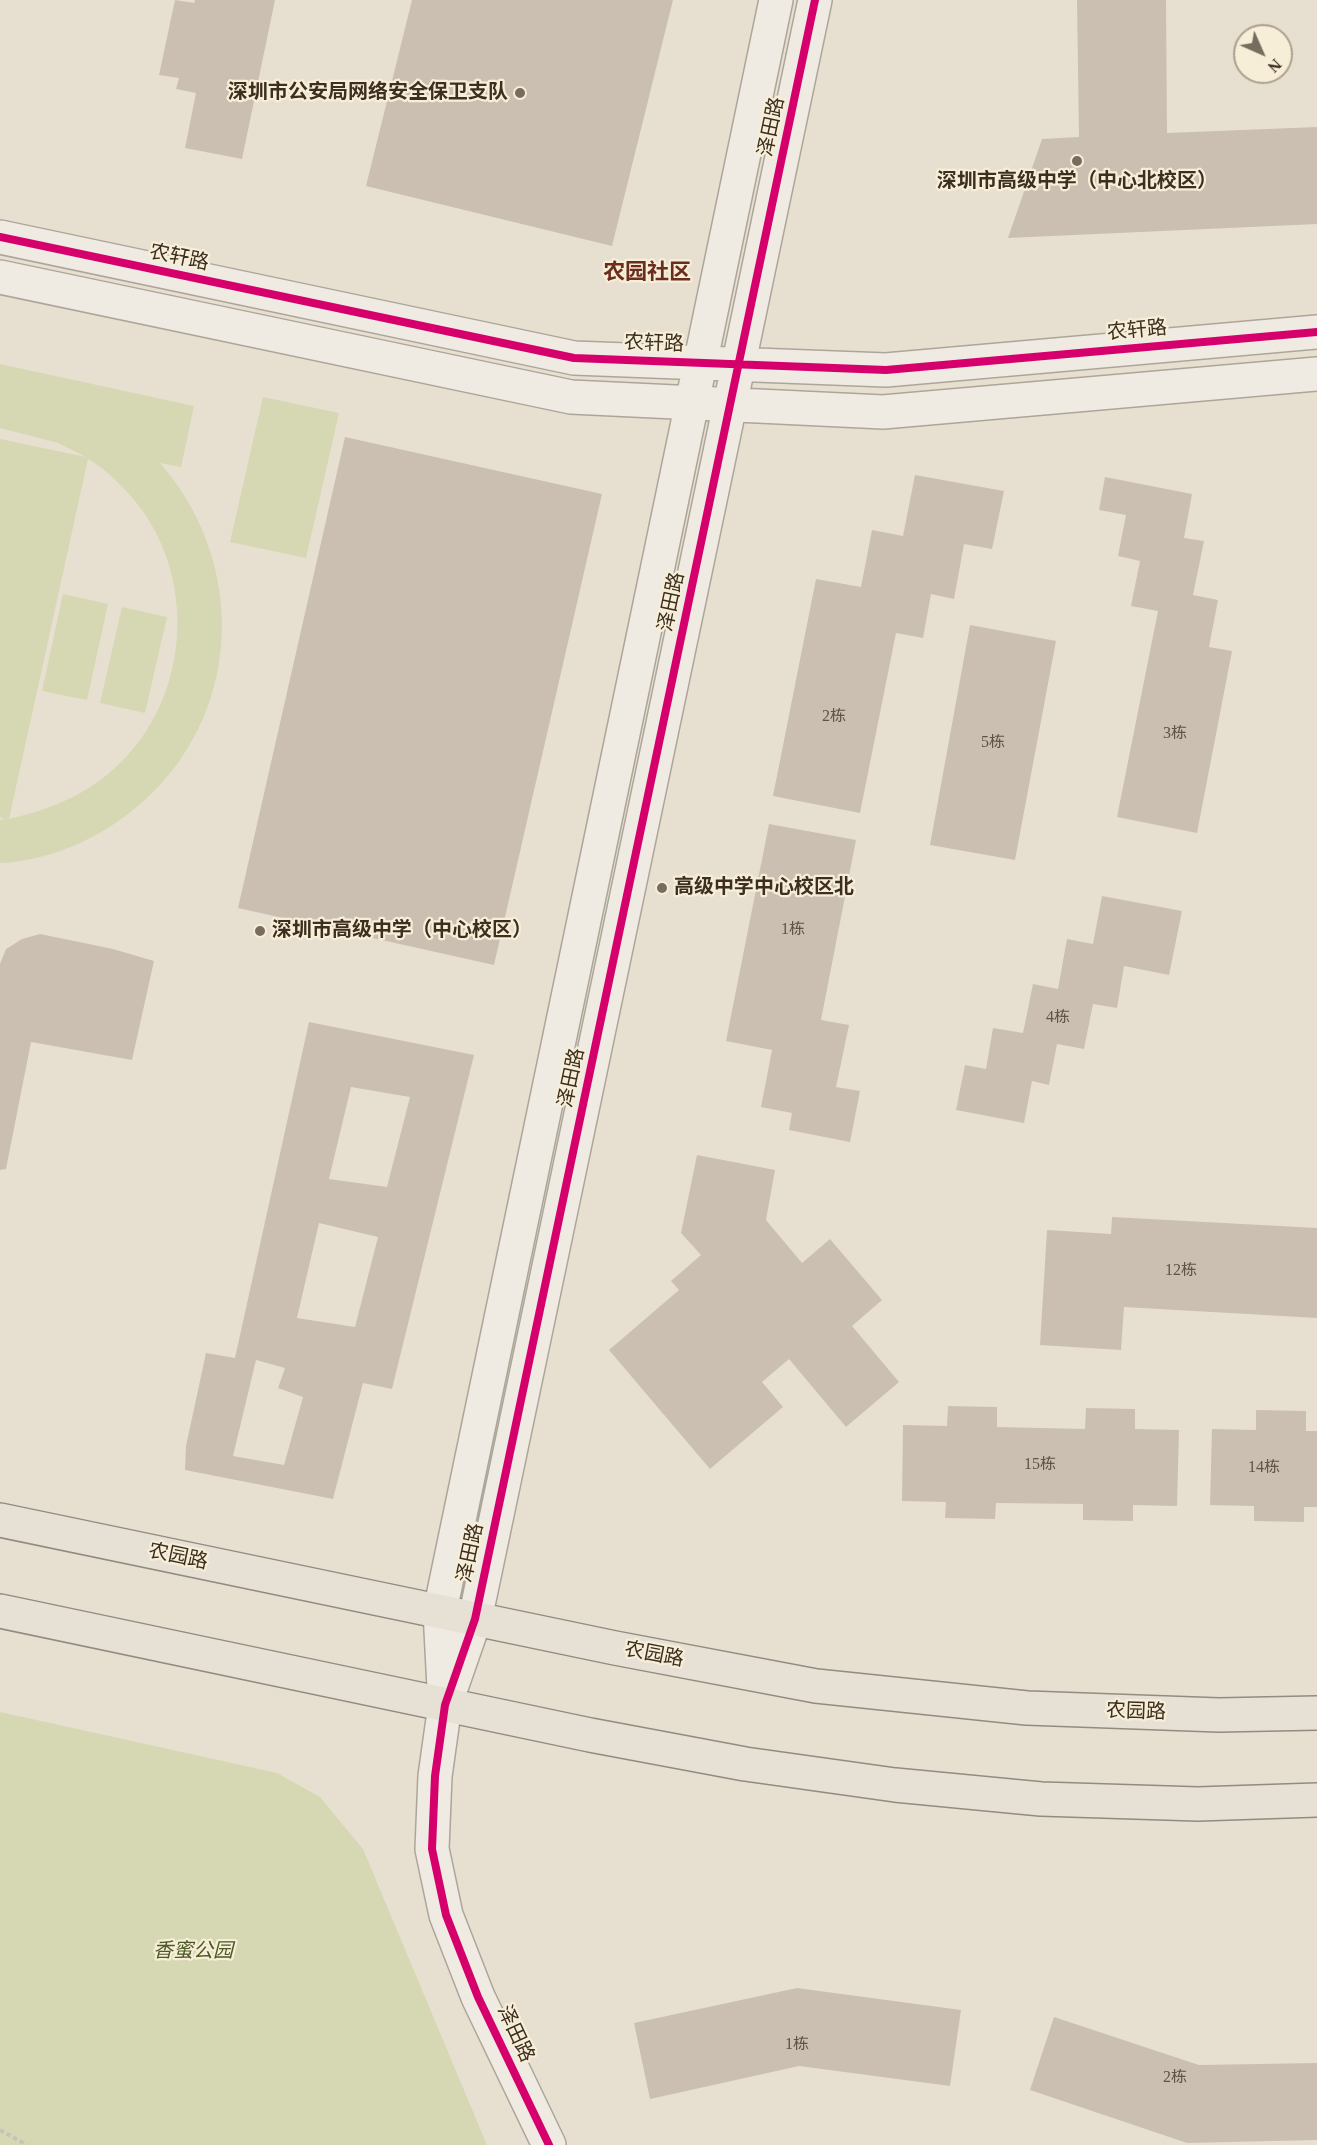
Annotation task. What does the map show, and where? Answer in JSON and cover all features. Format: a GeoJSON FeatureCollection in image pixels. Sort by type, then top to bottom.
{"type":"FeatureCollection","features":[{"type":"Feature","properties":{"kind":"main road","name":"农园路"},"geometry":{"type":"LineString","coordinates":[[0,1520],[475,1619],[816,1686],[1027,1708],[1220,1715],[1317,1713]]}},
{"type":"Feature","properties":{"kind":"main road"},"geometry":{"type":"LineString","coordinates":[[0,1611],[445,1705],[734,1762],[895,1785],[1041,1799],[1198,1804],[1317,1800]]}},
{"type":"Feature","properties":{"kind":"street","name":"泽田路"},"geometry":{"type":"LineString","coordinates":[[549,2145],[478,1996],[446,1915],[432,1849],[435,1776],[445,1705],[440,1611],[776,0]]}},
{"type":"Feature","properties":{"kind":"street","name":"泽田路"},"geometry":{"type":"LineString","coordinates":[[445,1705],[475,1619],[816,0]]}},
{"type":"Feature","properties":{"kind":"street","name":"农轩路"},"geometry":{"type":"LineString","coordinates":[[0,237],[574,358],[886,370],[1317,332]]}},
{"type":"Feature","properties":{"kind":"street"},"geometry":{"type":"LineString","coordinates":[[0,277],[571,397],[883,412],[1317,374]]}},
{"type":"Feature","properties":{"kind":"path"},"geometry":{"type":"LineString","coordinates":[[0,2130],[27,2145]]}},
{"type":"Feature","properties":{"kind":"green space"},"geometry":{"type":"Polygon","coordinates":[[[0,364],[194,406],[181,467],[160,463],[191,507],[211,555],[221,604],[220,654],[209,703],[188,749],[156,789],[114,824],[88,839],[45,856],[0,863],[0,820],[5,819],[0,817],[0,439],[86,457],[58,443],[0,428],[0,364]],[[88,459],[9,819],[42,810],[73,797],[115,768],[149,727],[164,695],[174,661],[178,625],[175,590],[166,556],[151,523],[129,494],[88,459]]]}},
{"type":"Feature","properties":{"kind":"green space"},"geometry":{"type":"Polygon","coordinates":[[[263,397],[339,413],[306,558],[230,542],[263,397]]]}},
{"type":"Feature","properties":{"kind":"green space"},"geometry":{"type":"Polygon","coordinates":[[[63,594],[108,604],[87,700],[42,691],[63,594]]]}},
{"type":"Feature","properties":{"kind":"green space"},"geometry":{"type":"Polygon","coordinates":[[[122,607],[167,617],[145,713],[100,703],[122,607]]]}},
{"type":"Feature","properties":{"kind":"green space","name":"香蜜公园"},"geometry":{"type":"Polygon","coordinates":[[[0,1712],[277,1773],[320,1797],[363,1849],[487,2145],[0,2145],[0,1712]]]}},
{"type":"Feature","properties":{"kind":"building"},"geometry":{"type":"Polygon","coordinates":[[[175,0],[194,3],[195,0],[275,0],[242,159],[185,148],[196,93],[176,89],[179,78],[159,75],[175,0]]]}},
{"type":"Feature","properties":{"kind":"building","name":"深圳市公安局网络安全保卫支队"},"geometry":{"type":"Polygon","coordinates":[[[412,0],[673,0],[612,246],[366,186],[412,0]]]}},
{"type":"Feature","properties":{"kind":"building"},"geometry":{"type":"Polygon","coordinates":[[[1077,0],[1166,0],[1167,133],[1317,127],[1317,224],[1008,238],[1042,139],[1079,137],[1077,0]]]}},
{"type":"Feature","properties":{"kind":"building"},"geometry":{"type":"Polygon","coordinates":[[[345,437],[602,494],[494,965],[238,908],[345,437]]]}},
{"type":"Feature","properties":{"kind":"building"},"geometry":{"type":"Polygon","coordinates":[[[915,475],[1004,491],[992,549],[964,544],[954,599],[931,594],[923,638],[896,633],[860,813],[773,796],[816,579],[861,587],[872,530],[903,536],[915,475]]]}},
{"type":"Feature","properties":{"kind":"building"},"geometry":{"type":"Polygon","coordinates":[[[1105,477],[1192,494],[1184,538],[1204,541],[1193,595],[1218,600],[1209,647],[1232,651],[1197,833],[1117,817],[1158,611],[1131,606],[1140,561],[1118,556],[1126,515],[1099,510],[1105,477]]]}},
{"type":"Feature","properties":{"kind":"building"},"geometry":{"type":"Polygon","coordinates":[[[970,625],[1056,641],[1015,860],[930,845],[970,625]]]}},
{"type":"Feature","properties":{"kind":"building"},"geometry":{"type":"Polygon","coordinates":[[[769,824],[856,840],[821,1020],[849,1025],[836,1087],[860,1091],[850,1142],[789,1130],[792,1113],[761,1107],[772,1050],[726,1041],[769,824]]]}},
{"type":"Feature","properties":{"kind":"building"},"geometry":{"type":"Polygon","coordinates":[[[1102,896],[1182,911],[1169,975],[1124,966],[1117,1008],[1093,1004],[1084,1049],[1057,1044],[1049,1085],[1032,1081],[1024,1123],[956,1110],[965,1065],[986,1069],[993,1028],[1023,1033],[1033,984],[1058,989],[1067,939],[1093,944],[1102,896]]]}},
{"type":"Feature","properties":{"kind":"building"},"geometry":{"type":"Polygon","coordinates":[[[40,934],[113,949],[154,961],[132,1060],[31,1042],[6,1169],[0,1170],[0,964],[6,949],[22,939],[40,934]]]}},
{"type":"Feature","properties":{"kind":"building"},"geometry":{"type":"Polygon","coordinates":[[[309,1022],[474,1055],[392,1389],[363,1383],[333,1499],[185,1470],[186,1446],[206,1353],[235,1358],[309,1022]],[[351,1087],[329,1179],[387,1187],[410,1097],[351,1087]],[[319,1223],[297,1318],[355,1327],[378,1237],[319,1223]],[[256,1360],[233,1456],[284,1465],[303,1397],[278,1388],[285,1368],[256,1360]]]}},
{"type":"Feature","properties":{"kind":"building"},"geometry":{"type":"Polygon","coordinates":[[[697,1155],[775,1170],[766,1220],[802,1263],[830,1239],[882,1300],[852,1326],[899,1382],[846,1427],[789,1359],[762,1382],[783,1407],[710,1469],[609,1350],[679,1290],[671,1281],[701,1255],[681,1233],[697,1155]]]}},
{"type":"Feature","properties":{"kind":"building"},"geometry":{"type":"Polygon","coordinates":[[[1112,1217],[1317,1228],[1317,1318],[1124,1307],[1121,1350],[1040,1345],[1047,1230],[1111,1234],[1112,1217]]]}},
{"type":"Feature","properties":{"kind":"building"},"geometry":{"type":"Polygon","coordinates":[[[948,1406],[997,1407],[997,1427],[1085,1429],[1086,1408],[1135,1409],[1135,1429],[1179,1430],[1177,1506],[1133,1505],[1133,1521],[1083,1520],[1083,1504],[996,1503],[995,1519],[945,1518],[946,1502],[902,1501],[903,1425],[947,1426],[948,1406]]]}},
{"type":"Feature","properties":{"kind":"building"},"geometry":{"type":"Polygon","coordinates":[[[1256,1410],[1306,1411],[1306,1431],[1317,1431],[1317,1507],[1304,1507],[1304,1522],[1254,1521],[1254,1506],[1210,1505],[1212,1429],[1256,1430],[1256,1410]]]}},
{"type":"Feature","properties":{"kind":"building"},"geometry":{"type":"Polygon","coordinates":[[[797,1988],[961,2010],[950,2086],[799,2066],[650,2099],[634,2023],[797,1988]]]}},
{"type":"Feature","properties":{"kind":"building"},"geometry":{"type":"Polygon","coordinates":[[[1054,2017],[1199,2065],[1317,2063],[1317,2140],[1187,2143],[1030,2090],[1054,2017]]]}},
{"type":"Feature","properties":{"kind":"cycle path"},"geometry":{"type":"LineString","coordinates":[[549,2145],[478,1997],[446,1915],[432,1849],[435,1776],[445,1705],[475,1619],[815,0]]}},
{"type":"Feature","properties":{"kind":"cycle path"},"geometry":{"type":"LineString","coordinates":[[0,237],[574,358],[886,370],[1317,332]]}},
{"type":"Feature","properties":{"kind":"place","name":"深圳市公安局网络安全保卫支队"},"geometry":{"type":"Point","coordinates":[520,93]}},
{"type":"Feature","properties":{"kind":"place","name":"深圳市高级中学（中心北校区）"},"geometry":{"type":"Point","coordinates":[1077,161]}},
{"type":"Feature","properties":{"kind":"place","name":"高级中学中心校区北"},"geometry":{"type":"Point","coordinates":[662,888]}},
{"type":"Feature","properties":{"kind":"place","name":"深圳市高级中学（中心校区）"},"geometry":{"type":"Point","coordinates":[260,931]}},
{"type":"Feature","properties":{"kind":"district","name":"农园社区"},"geometry":{"type":"Point","coordinates":[647,273]}}]}
